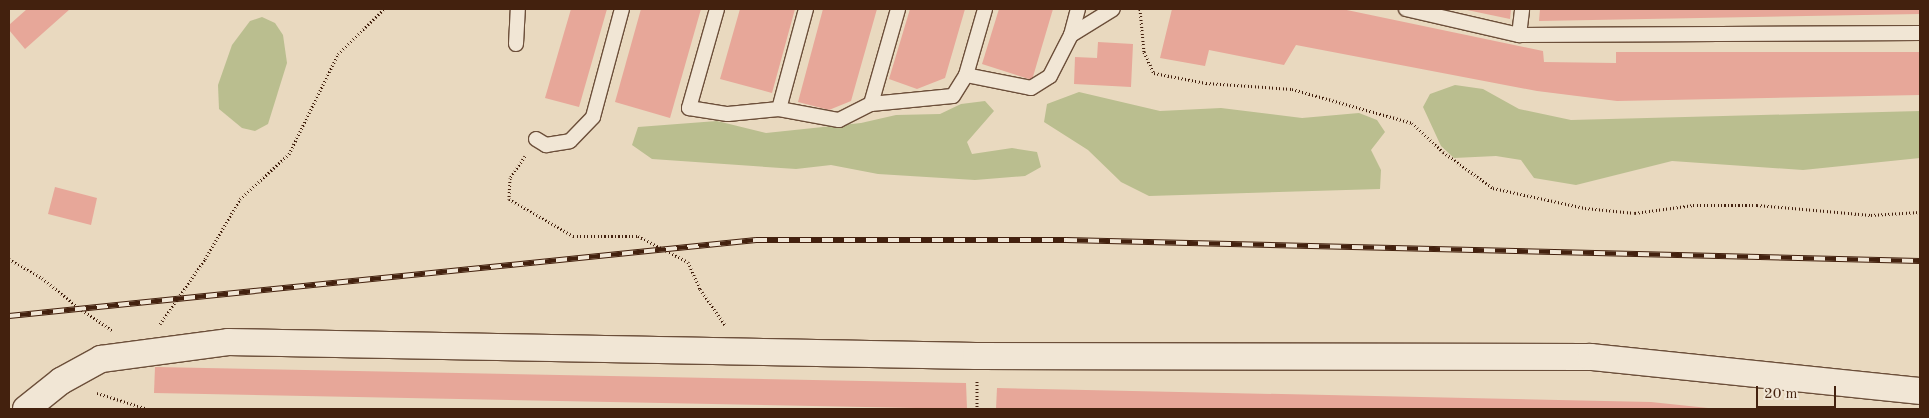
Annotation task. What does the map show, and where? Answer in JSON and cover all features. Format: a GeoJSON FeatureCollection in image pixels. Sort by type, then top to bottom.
{"type":"FeatureCollection","features":[{"type":"Feature","properties":{"kind":"street"},"geometry":{"type":"LineString","coordinates":[[26,409],[61,381],[101,359],[228,342],[976,356],[1591,357],[1920,391]]}},
{"type":"Feature","properties":{"kind":"lane"},"geometry":{"type":"LineString","coordinates":[[516,44],[518,9]]}},
{"type":"Feature","properties":{"kind":"lane"},"geometry":{"type":"LineString","coordinates":[[536,139],[546,145],[570,141],[593,117],[622,9]]}},
{"type":"Feature","properties":{"kind":"lane"},"geometry":{"type":"LineString","coordinates":[[716,9],[689,108],[728,114],[779,109],[839,120],[871,104],[953,96],[966,75],[985,9]]}},
{"type":"Feature","properties":{"kind":"lane"},"geometry":{"type":"LineString","coordinates":[[779,109],[806,9]]}},
{"type":"Feature","properties":{"kind":"lane"},"geometry":{"type":"LineString","coordinates":[[871,104],[898,9]]}},
{"type":"Feature","properties":{"kind":"lane"},"geometry":{"type":"LineString","coordinates":[[966,75],[1031,88],[1050,76],[1071,35],[1078,9]]}},
{"type":"Feature","properties":{"kind":"lane"},"geometry":{"type":"LineString","coordinates":[[1071,35],[1113,9]]}},
{"type":"Feature","properties":{"kind":"lane"},"geometry":{"type":"LineString","coordinates":[[1406,9],[1519,35],[1920,34]]}},
{"type":"Feature","properties":{"kind":"lane"},"geometry":{"type":"LineString","coordinates":[[1519,35],[1522,9]]}},
{"type":"Feature","properties":{"kind":"path"},"geometry":{"type":"LineString","coordinates":[[9,259],[42,278],[78,308],[146,352],[161,320],[205,259],[240,199],[290,154],[338,54],[384,9]]}},
{"type":"Feature","properties":{"kind":"path"},"geometry":{"type":"LineString","coordinates":[[1140,9],[1144,52],[1154,73],[1206,83],[1292,89],[1412,123],[1443,152],[1493,188],[1585,208],[1635,213],[1693,205],[1757,205],[1871,215],[1920,212]]}},
{"type":"Feature","properties":{"kind":"path"},"geometry":{"type":"LineString","coordinates":[[536,139],[510,178],[509,199],[572,236],[638,236],[688,262],[700,289],[741,351]]}},
{"type":"Feature","properties":{"kind":"path"},"geometry":{"type":"LineString","coordinates":[[61,381],[148,409]]}},
{"type":"Feature","properties":{"kind":"green space"},"geometry":{"type":"Polygon","coordinates":[[[262,17],[275,23],[283,35],[287,63],[268,124],[255,131],[242,128],[219,109],[218,85],[232,45],[250,21],[262,17]]]}},
{"type":"Feature","properties":{"kind":"green space"},"geometry":{"type":"Polygon","coordinates":[[[1455,85],[1483,89],[1519,109],[1571,120],[1920,111],[1920,158],[1803,170],[1672,161],[1576,185],[1534,178],[1521,160],[1496,156],[1454,158],[1441,146],[1423,107],[1430,94],[1455,85]]]}},
{"type":"Feature","properties":{"kind":"green space"},"geometry":{"type":"Polygon","coordinates":[[[1079,92],[1160,111],[1221,108],[1302,118],[1359,113],[1377,120],[1385,132],[1371,150],[1381,170],[1380,189],[1149,196],[1121,182],[1088,150],[1044,122],[1047,104],[1079,92]]]}},
{"type":"Feature","properties":{"kind":"green space"},"geometry":{"type":"Polygon","coordinates":[[[985,101],[994,111],[967,142],[972,154],[1012,148],[1037,152],[1041,167],[1025,176],[975,180],[878,174],[831,165],[796,169],[652,159],[632,145],[638,127],[717,121],[766,133],[861,123],[896,115],[940,114],[961,104],[985,101]]]}},
{"type":"Feature","properties":{"kind":"building"},"geometry":{"type":"Polygon","coordinates":[[[27,9],[70,9],[25,49],[9,30],[9,25],[27,9]]]}},
{"type":"Feature","properties":{"kind":"building"},"geometry":{"type":"Polygon","coordinates":[[[571,9],[607,9],[579,107],[545,98],[571,9]]]}},
{"type":"Feature","properties":{"kind":"building"},"geometry":{"type":"Polygon","coordinates":[[[641,9],[701,9],[670,118],[615,102],[641,9]]]}},
{"type":"Feature","properties":{"kind":"building"},"geometry":{"type":"Polygon","coordinates":[[[740,9],[795,9],[772,93],[720,79],[740,9]]]}},
{"type":"Feature","properties":{"kind":"building"},"geometry":{"type":"Polygon","coordinates":[[[823,9],[877,9],[851,101],[829,110],[798,102],[823,9]]]}},
{"type":"Feature","properties":{"kind":"building"},"geometry":{"type":"Polygon","coordinates":[[[910,9],[965,9],[945,78],[917,89],[889,79],[910,9]]]}},
{"type":"Feature","properties":{"kind":"building"},"geometry":{"type":"Polygon","coordinates":[[[999,9],[1053,9],[1032,80],[982,64],[999,9]]]}},
{"type":"Feature","properties":{"kind":"building"},"geometry":{"type":"Polygon","coordinates":[[[1172,9],[1342,9],[1543,51],[1544,62],[1616,63],[1616,52],[1920,52],[1920,95],[1617,101],[1537,91],[1296,45],[1284,65],[1209,50],[1205,66],[1160,58],[1172,9]]]}},
{"type":"Feature","properties":{"kind":"building"},"geometry":{"type":"Polygon","coordinates":[[[1511,9],[1510,19],[1467,10],[1511,9]]]}},
{"type":"Feature","properties":{"kind":"building"},"geometry":{"type":"Polygon","coordinates":[[[1540,9],[1920,9],[1920,14],[1539,21],[1540,9]]]}},
{"type":"Feature","properties":{"kind":"building"},"geometry":{"type":"Polygon","coordinates":[[[1098,42],[1133,44],[1131,87],[1074,84],[1075,57],[1097,58],[1098,42]]]}},
{"type":"Feature","properties":{"kind":"building"},"geometry":{"type":"Polygon","coordinates":[[[55,187],[97,198],[91,225],[48,214],[55,187]]]}},
{"type":"Feature","properties":{"kind":"building"},"geometry":{"type":"Polygon","coordinates":[[[155,367],[966,383],[967,409],[154,393],[155,367]]]}},
{"type":"Feature","properties":{"kind":"building"},"geometry":{"type":"Polygon","coordinates":[[[997,388],[1651,402],[1708,408],[996,409],[997,388]]]}},
{"type":"Feature","properties":{"kind":"railway"},"geometry":{"type":"LineString","coordinates":[[9,316],[756,240],[1066,240],[1920,261]]}}]}
